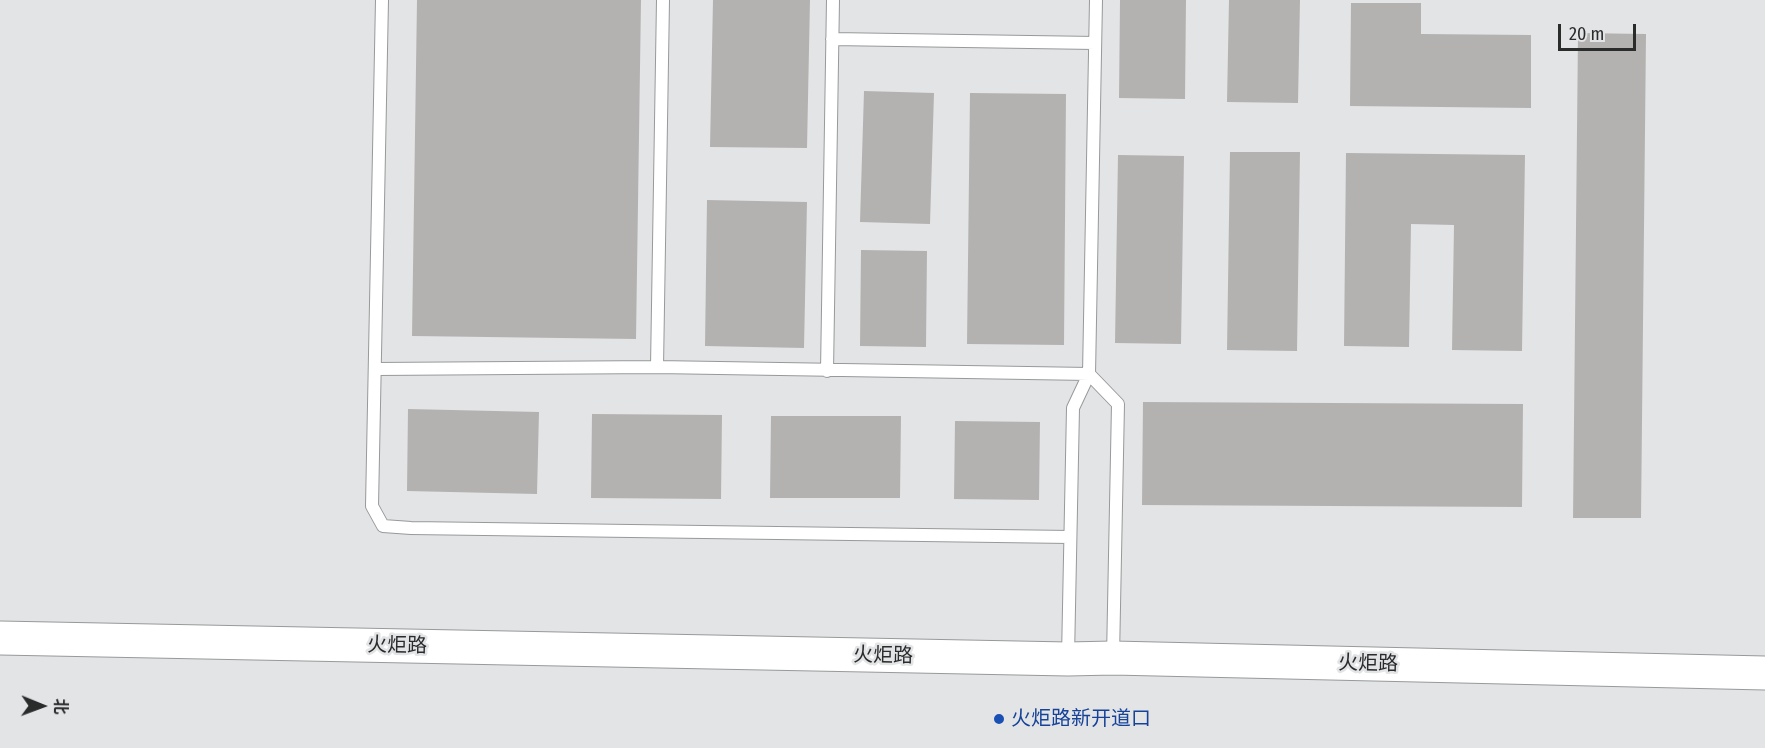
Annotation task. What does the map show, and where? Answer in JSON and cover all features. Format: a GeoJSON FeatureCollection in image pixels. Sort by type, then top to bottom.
{"type":"FeatureCollection","features":[{"type":"Feature","properties":{"kind":"main road","name":"火炬路"},"geometry":{"type":"LineString","coordinates":[[0,638],[1068,659],[1113,658],[1765,673]]}},
{"type":"Feature","properties":{"kind":"lane"},"geometry":{"type":"LineString","coordinates":[[382,0],[372,506],[382,526],[1070,537]]}},
{"type":"Feature","properties":{"kind":"lane"},"geometry":{"type":"LineString","coordinates":[[657,367],[663,0]]}},
{"type":"Feature","properties":{"kind":"lane"},"geometry":{"type":"LineString","coordinates":[[827,371],[833,0]]}},
{"type":"Feature","properties":{"kind":"lane"},"geometry":{"type":"LineString","coordinates":[[1068,659],[1073,408],[1089,374],[1096,0]]}},
{"type":"Feature","properties":{"kind":"lane"},"geometry":{"type":"LineString","coordinates":[[832,39],[1095,43]]}},
{"type":"Feature","properties":{"kind":"lane"},"geometry":{"type":"LineString","coordinates":[[376,369],[657,367],[1089,374],[1118,404],[1113,658]]}},
{"type":"Feature","properties":{"kind":"building"},"geometry":{"type":"Polygon","coordinates":[[[417,0],[641,0],[636,339],[412,336],[417,0]]]}},
{"type":"Feature","properties":{"kind":"building"},"geometry":{"type":"Polygon","coordinates":[[[713,0],[810,0],[807,148],[710,147],[713,0]]]}},
{"type":"Feature","properties":{"kind":"building"},"geometry":{"type":"Polygon","coordinates":[[[1120,0],[1186,0],[1185,99],[1119,98],[1120,0]]]}},
{"type":"Feature","properties":{"kind":"building"},"geometry":{"type":"Polygon","coordinates":[[[1229,0],[1300,0],[1298,103],[1227,102],[1229,0]]]}},
{"type":"Feature","properties":{"kind":"building"},"geometry":{"type":"Polygon","coordinates":[[[1351,3],[1421,3],[1421,34],[1531,35],[1531,108],[1350,106],[1351,3]]]}},
{"type":"Feature","properties":{"kind":"building"},"geometry":{"type":"Polygon","coordinates":[[[1578,33],[1646,34],[1641,518],[1573,518],[1578,33]]]}},
{"type":"Feature","properties":{"kind":"building"},"geometry":{"type":"Polygon","coordinates":[[[864,91],[934,93],[930,224],[860,222],[864,91]]]}},
{"type":"Feature","properties":{"kind":"building"},"geometry":{"type":"Polygon","coordinates":[[[970,93],[1066,94],[1064,345],[967,344],[970,93]]]}},
{"type":"Feature","properties":{"kind":"building"},"geometry":{"type":"Polygon","coordinates":[[[1230,152],[1300,152],[1297,351],[1227,350],[1230,152]]]}},
{"type":"Feature","properties":{"kind":"building"},"geometry":{"type":"Polygon","coordinates":[[[1346,153],[1525,155],[1522,351],[1452,350],[1454,225],[1411,224],[1409,347],[1344,346],[1346,153]]]}},
{"type":"Feature","properties":{"kind":"building"},"geometry":{"type":"Polygon","coordinates":[[[1118,155],[1184,156],[1181,344],[1115,343],[1118,155]]]}},
{"type":"Feature","properties":{"kind":"building"},"geometry":{"type":"Polygon","coordinates":[[[707,200],[807,202],[804,348],[705,346],[707,200]]]}},
{"type":"Feature","properties":{"kind":"building"},"geometry":{"type":"Polygon","coordinates":[[[861,250],[927,251],[926,347],[860,346],[861,250]]]}},
{"type":"Feature","properties":{"kind":"building"},"geometry":{"type":"Polygon","coordinates":[[[1143,402],[1523,404],[1522,507],[1142,505],[1143,402]]]}},
{"type":"Feature","properties":{"kind":"building"},"geometry":{"type":"Polygon","coordinates":[[[408,409],[539,412],[537,494],[407,491],[408,409]]]}},
{"type":"Feature","properties":{"kind":"building"},"geometry":{"type":"Polygon","coordinates":[[[592,414],[722,415],[721,499],[591,498],[592,414]]]}},
{"type":"Feature","properties":{"kind":"building"},"geometry":{"type":"Polygon","coordinates":[[[771,416],[901,416],[900,498],[770,498],[771,416]]]}},
{"type":"Feature","properties":{"kind":"building"},"geometry":{"type":"Polygon","coordinates":[[[955,421],[1040,422],[1039,500],[954,499],[955,421]]]}},
{"type":"Feature","properties":{"kind":"place","name":"火炬路新开道口"},"geometry":{"type":"Point","coordinates":[999,719]}}]}
